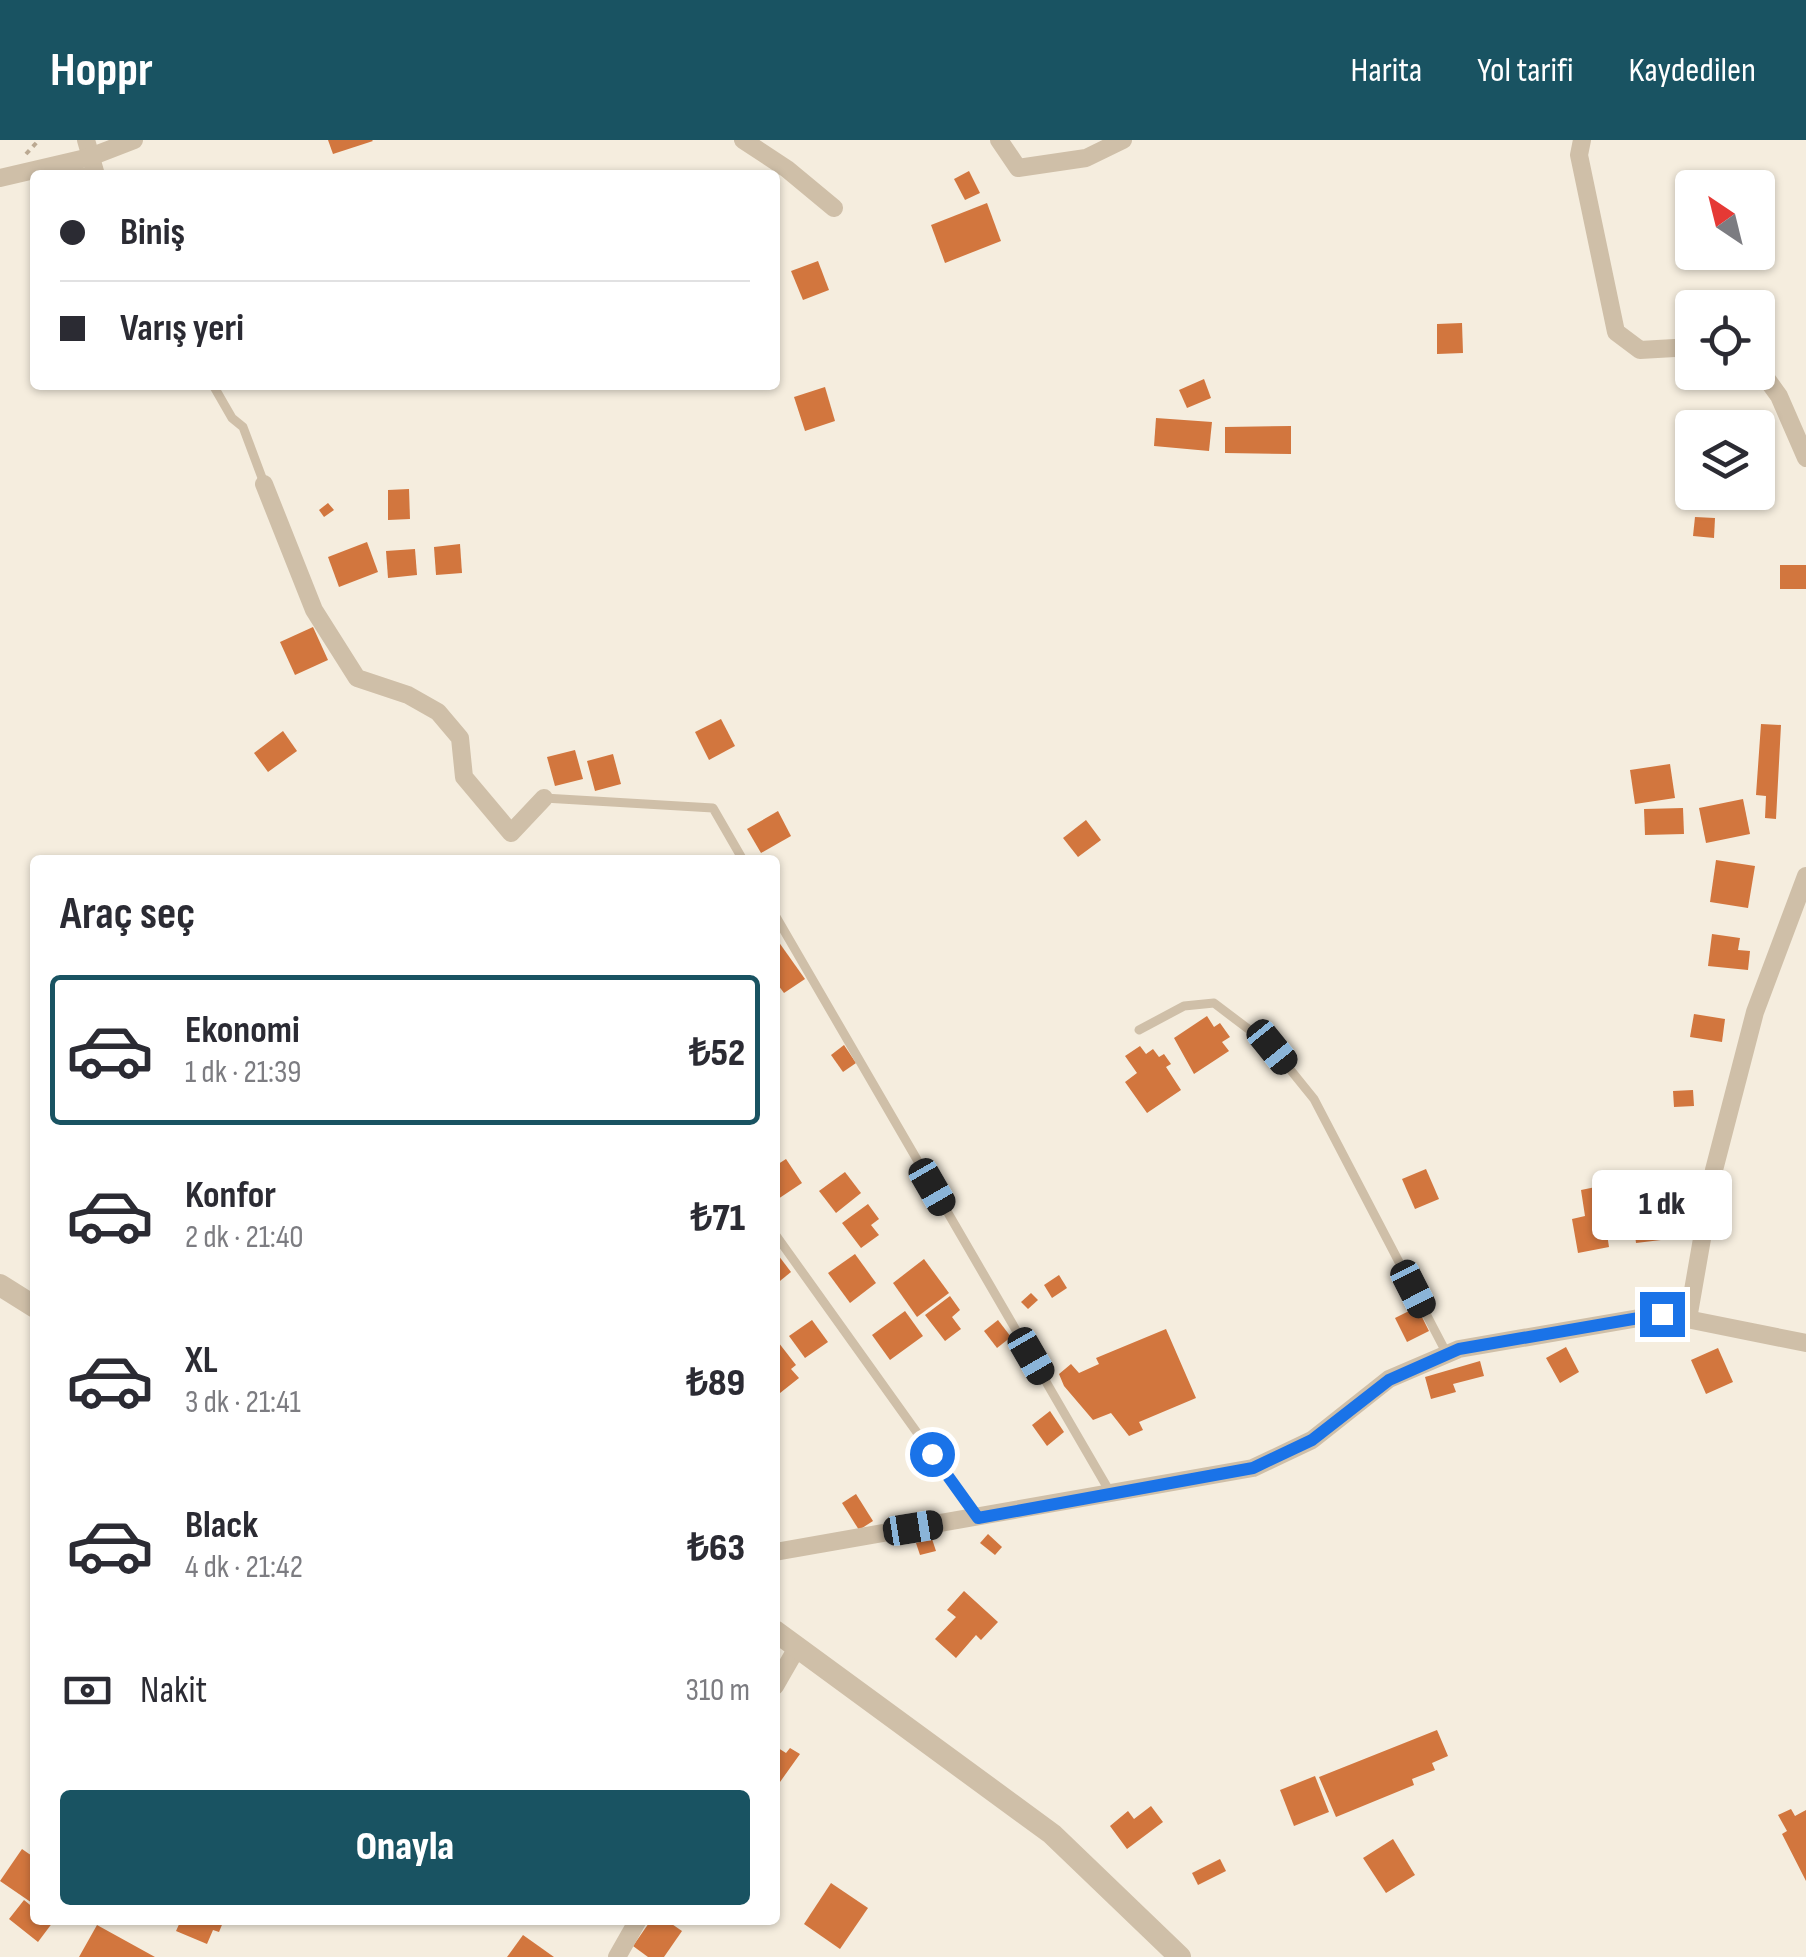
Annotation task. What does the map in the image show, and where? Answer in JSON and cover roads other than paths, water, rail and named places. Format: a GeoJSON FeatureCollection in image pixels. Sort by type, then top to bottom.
{"type":"FeatureCollection","features":[{"type":"Feature","properties":{"kind":"street"},"geometry":{"type":"LineString","coordinates":[[33,170],[93,164],[134,140]]}},
{"type":"Feature","properties":{"kind":"street"},"geometry":{"type":"LineString","coordinates":[[743,140],[834,208]]}},
{"type":"Feature","properties":{"kind":"street"},"geometry":{"type":"LineString","coordinates":[[999,140],[1018,168],[1086,158],[1124,140]]}},
{"type":"Feature","properties":{"kind":"street"},"geometry":{"type":"LineString","coordinates":[[1582,140],[1578,155],[1616,332],[1640,350],[1675,348]]}},
{"type":"Feature","properties":{"kind":"street"},"geometry":{"type":"LineString","coordinates":[[0,178],[30,171]]}},
{"type":"Feature","properties":{"kind":"street"},"geometry":{"type":"LineString","coordinates":[[1775,390],[1806,458]]}},
{"type":"Feature","properties":{"kind":"street"},"geometry":{"type":"LineString","coordinates":[[264,484],[314,610],[357,678],[408,695],[438,712],[460,738],[464,778],[511,833],[544,798]]}},
{"type":"Feature","properties":{"kind":"street"},"geometry":{"type":"LineString","coordinates":[[1688,1319],[1714,1170],[1751,1029],[1806,876]]}},
{"type":"Feature","properties":{"kind":"street"},"geometry":{"type":"LineString","coordinates":[[0,1285],[30,1304]]}},
{"type":"Feature","properties":{"kind":"street"},"geometry":{"type":"LineString","coordinates":[[780,1551],[1253,1468],[1312,1440],[1389,1380],[1447,1354],[1564,1328],[1662,1314],[1806,1343]]}},
{"type":"Feature","properties":{"kind":"street"},"geometry":{"type":"LineString","coordinates":[[780,1633],[1052,1834],[1180,1957]]}},
{"type":"Feature","properties":{"kind":"street"},"geometry":{"type":"LineString","coordinates":[[780,1677],[798,1646]]}},
{"type":"Feature","properties":{"kind":"street"},"geometry":{"type":"LineString","coordinates":[[617,1957],[635,1925]]}},
{"type":"Feature","properties":{"kind":"lane"},"geometry":{"type":"LineString","coordinates":[[215,390],[232,418],[243,427],[264,484]]}},
{"type":"Feature","properties":{"kind":"lane"},"geometry":{"type":"LineString","coordinates":[[544,798],[713,808],[740,855]]}},
{"type":"Feature","properties":{"kind":"lane"},"geometry":{"type":"LineString","coordinates":[[780,924],[1110,1492]]}},
{"type":"Feature","properties":{"kind":"lane"},"geometry":{"type":"LineString","coordinates":[[1138,1030],[1184,1006],[1214,1002],[1272,1047],[1314,1099],[1447,1354]]}},
{"type":"Feature","properties":{"kind":"lane"},"geometry":{"type":"LineString","coordinates":[[780,1241],[978,1518]]}}]}
